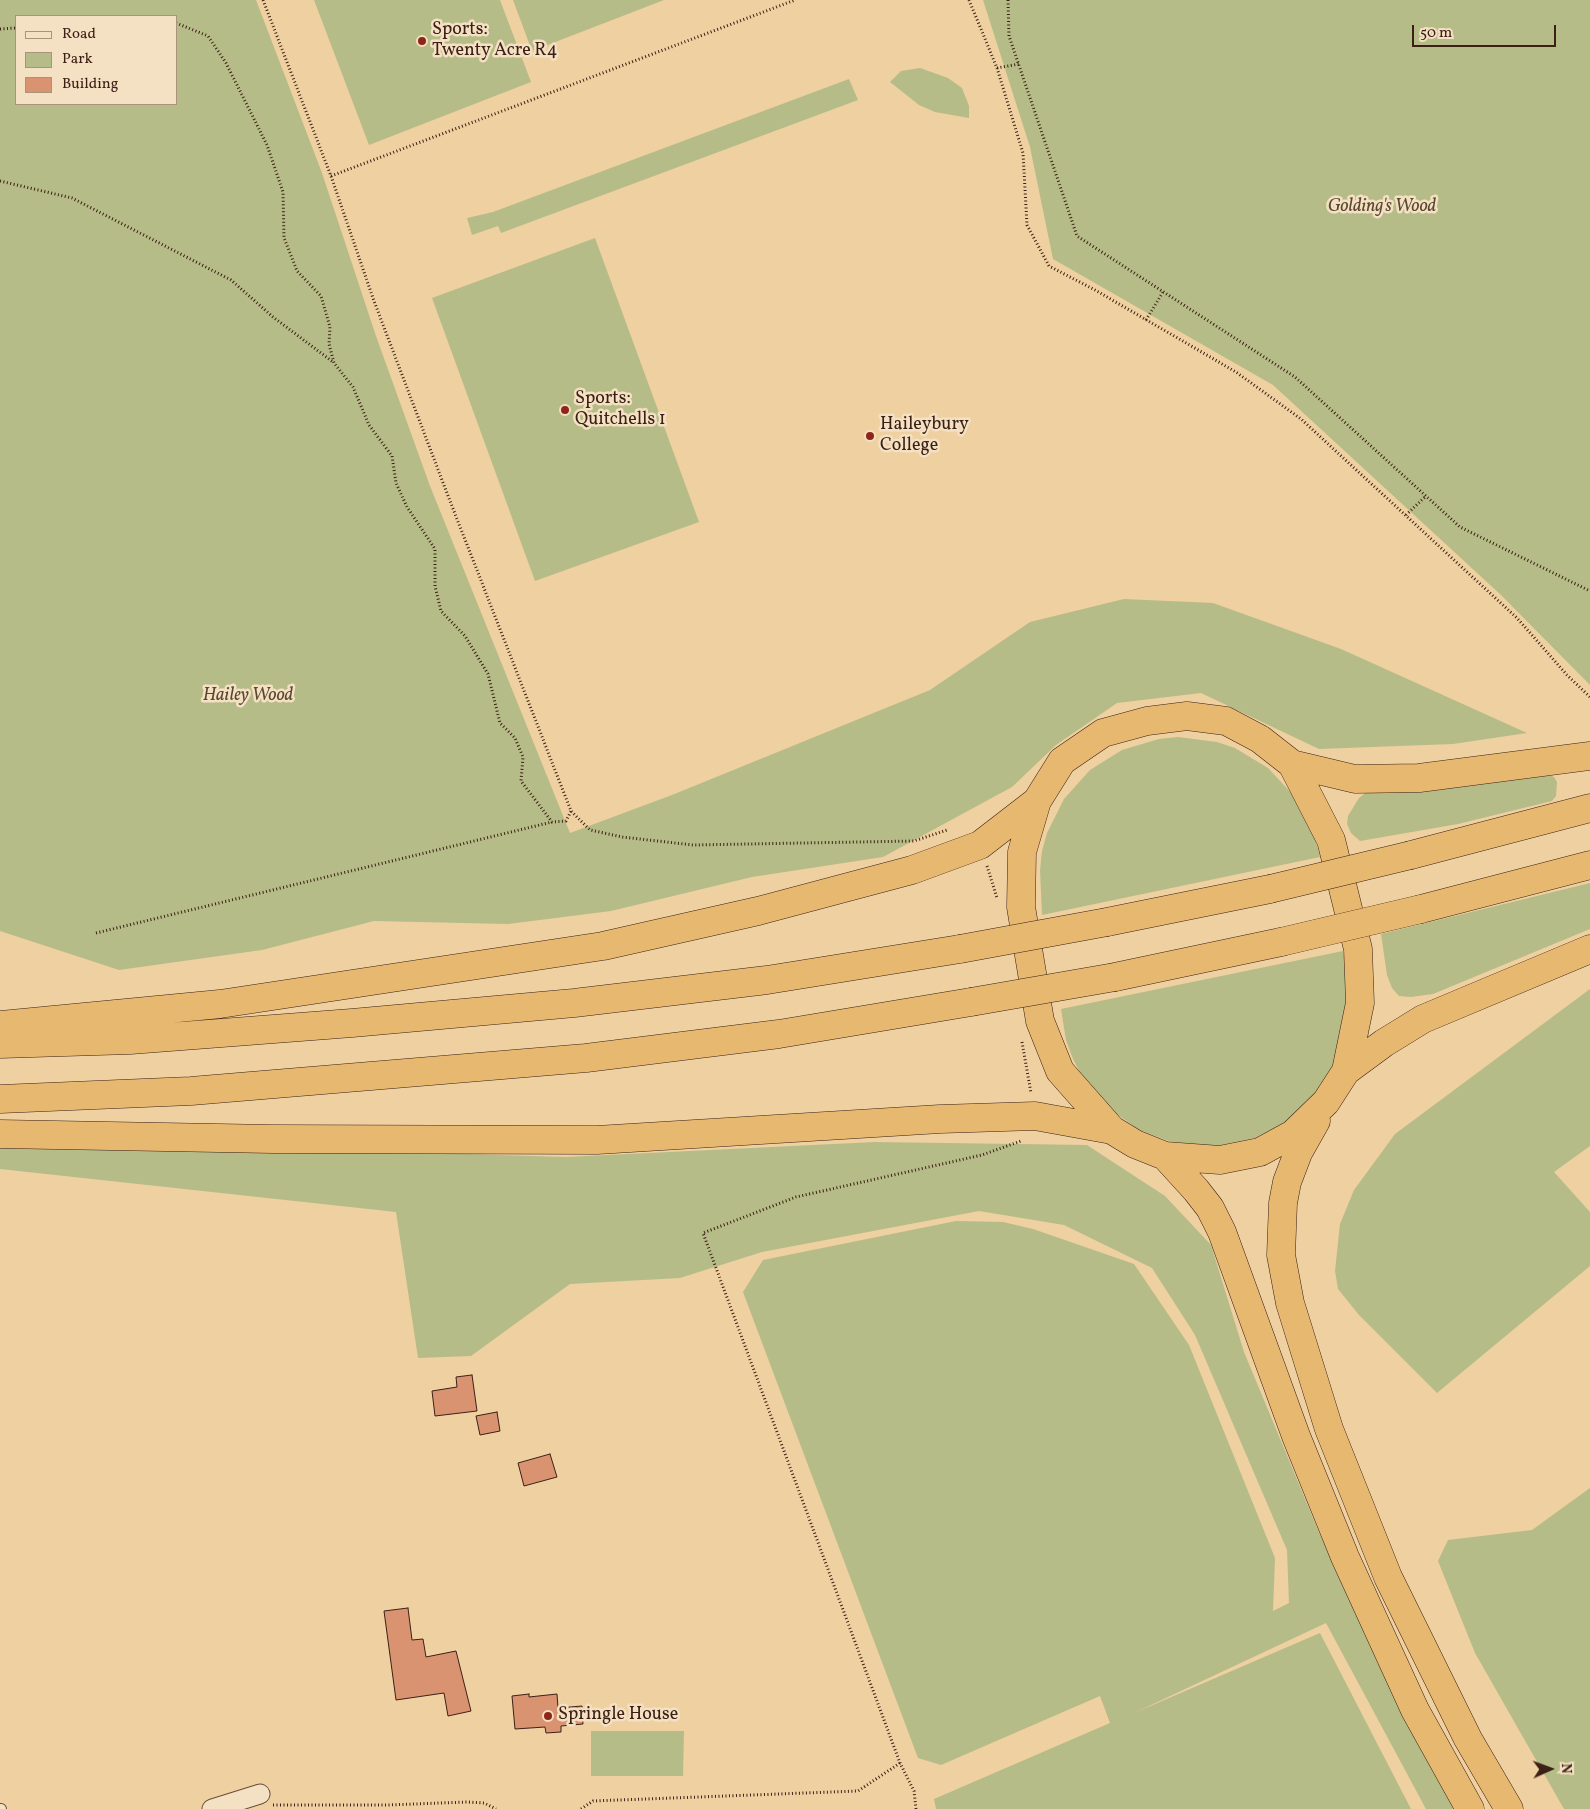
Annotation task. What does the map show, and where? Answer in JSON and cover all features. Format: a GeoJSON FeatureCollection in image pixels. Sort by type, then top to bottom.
{"type":"FeatureCollection","features":[{"type":"Feature","properties":{"kind":"highway"},"geometry":{"type":"LineString","coordinates":[[1326,1102],[1293,1134],[1260,1152],[1220,1160],[1165,1156],[1135,1144],[1112,1130],[1060,1071],[1040,1021],[1021,907],[1022,852],[1037,801],[1062,761],[1103,733],[1147,721],[1187,716],[1226,721],[1260,739],[1292,764],[1355,779],[1419,778],[1590,756]]}},
{"type":"Feature","properties":{"kind":"highway"},"geometry":{"type":"LineString","coordinates":[[1292,764],[1331,840],[1358,949],[1360,1003],[1346,1071]]}},
{"type":"Feature","properties":{"kind":"highway"},"geometry":{"type":"LineString","coordinates":[[0,1025],[220,1004],[603,946],[758,911],[902,872],[980,845],[1037,801]]}},
{"type":"Feature","properties":{"kind":"highway"},"geometry":{"type":"LineString","coordinates":[[0,1044],[150,1038],[574,1003],[767,980],[960,949],[1270,889],[1411,855],[1590,808]]}},
{"type":"Feature","properties":{"kind":"highway"},"geometry":{"type":"LineString","coordinates":[[0,1099],[191,1090],[586,1058],[779,1034],[1115,977],[1281,942],[1421,909],[1590,865]]}},
{"type":"Feature","properties":{"kind":"highway"},"geometry":{"type":"LineString","coordinates":[[1509,1809],[1464,1730],[1388,1576],[1329,1429],[1290,1303],[1281,1255],[1283,1203],[1298,1153],[1326,1102],[1346,1071],[1384,1043],[1423,1019],[1590,949]]}},
{"type":"Feature","properties":{"kind":"highway"},"geometry":{"type":"LineString","coordinates":[[0,1134],[273,1139],[597,1140],[930,1119],[1035,1116],[1112,1130]]}},
{"type":"Feature","properties":{"kind":"highway"},"geometry":{"type":"LineString","coordinates":[[1165,1156],[1210,1208],[1222,1232],[1296,1436],[1349,1566],[1415,1710],[1470,1809]]}},
{"type":"Feature","properties":{"kind":"street"},"geometry":{"type":"LineString","coordinates":[[212,1809],[264,1800]]}},
{"type":"Feature","properties":{"kind":"path"},"geometry":{"type":"LineString","coordinates":[[263,0],[331,176],[374,301],[571,811],[590,830],[622,837],[693,845],[914,841],[956,828],[980,845]]}},
{"type":"Feature","properties":{"kind":"path"},"geometry":{"type":"LineString","coordinates":[[331,176],[796,0]]}},
{"type":"Feature","properties":{"kind":"path"},"geometry":{"type":"LineString","coordinates":[[969,0],[997,68],[1023,153],[1027,224],[1049,266],[1236,372],[1301,419],[1517,618],[1567,675],[1590,697]]}},
{"type":"Feature","properties":{"kind":"path"},"geometry":{"type":"LineString","coordinates":[[1008,0],[1009,36],[1077,236],[1295,377],[1460,527],[1590,591]]}},
{"type":"Feature","properties":{"kind":"path"},"geometry":{"type":"LineString","coordinates":[[178,24],[208,36],[226,63],[267,145],[283,192],[284,238],[298,271],[321,296],[330,327],[329,344],[334,363]]}},
{"type":"Feature","properties":{"kind":"path"},"geometry":{"type":"LineString","coordinates":[[0,29],[15,28]]}},
{"type":"Feature","properties":{"kind":"path"},"geometry":{"type":"LineString","coordinates":[[997,68],[1019,64]]}},
{"type":"Feature","properties":{"kind":"path"},"geometry":{"type":"LineString","coordinates":[[0,181],[72,198],[231,280],[273,317],[334,363],[353,387],[369,425],[392,456],[396,483],[407,506],[434,549],[435,586],[441,611],[465,636],[488,674],[500,723],[515,738],[522,757],[520,781],[552,822]]}},
{"type":"Feature","properties":{"kind":"path"},"geometry":{"type":"LineString","coordinates":[[1146,320],[1163,292]]}},
{"type":"Feature","properties":{"kind":"path"},"geometry":{"type":"LineString","coordinates":[[1406,515],[1426,496]]}},
{"type":"Feature","properties":{"kind":"path"},"geometry":{"type":"LineString","coordinates":[[96,932],[552,822],[566,821],[571,811]]}},
{"type":"Feature","properties":{"kind":"path"},"geometry":{"type":"LineString","coordinates":[[916,1809],[914,1791],[900,1763],[703,1233],[796,1197],[992,1152],[1038,1135],[1035,1116]]}},
{"type":"Feature","properties":{"kind":"path"},"geometry":{"type":"LineString","coordinates":[[581,1809],[593,1801],[858,1791],[900,1763]]}},
{"type":"Feature","properties":{"kind":"path"},"geometry":{"type":"LineString","coordinates":[[264,1800],[468,1802],[484,1803],[496,1809]]}},
{"type":"Feature","properties":{"kind":"green space","name":"Hailey Wood"},"geometry":{"type":"Polygon","coordinates":[[[0,0],[256,0],[322,173],[376,336],[430,486],[570,833],[672,795],[930,690],[1030,622],[1124,599],[1213,603],[1341,649],[1527,733],[1453,744],[1319,749],[1201,693],[1117,703],[1056,745],[1012,787],[883,857],[752,877],[611,911],[508,924],[374,921],[262,950],[119,970],[0,931],[0,0]]]}},
{"type":"Feature","properties":{"kind":"green space","name":"Sports: Twenty Acre R4"},"geometry":{"type":"Polygon","coordinates":[[[314,0],[500,0],[531,82],[369,145],[314,0]]]}},
{"type":"Feature","properties":{"kind":"green space"},"geometry":{"type":"Polygon","coordinates":[[[513,0],[664,0],[532,51],[513,0]]]}},
{"type":"Feature","properties":{"kind":"green space","name":"Golding's Wood"},"geometry":{"type":"Polygon","coordinates":[[[983,0],[1590,0],[1590,685],[1501,595],[1273,385],[1053,259],[1030,147],[983,0]]]}},
{"type":"Feature","properties":{"kind":"green space"},"geometry":{"type":"Polygon","coordinates":[[[920,68],[948,78],[962,88],[969,106],[969,118],[935,112],[919,105],[890,82],[901,71],[920,68]]]}},
{"type":"Feature","properties":{"kind":"green space"},"geometry":{"type":"Polygon","coordinates":[[[849,79],[858,100],[501,233],[498,226],[472,235],[467,218],[493,212],[849,79]]]}},
{"type":"Feature","properties":{"kind":"green space","name":"Sports: Quitchells 1"},"geometry":{"type":"Polygon","coordinates":[[[595,238],[699,522],[535,581],[432,298],[595,238]]]}},
{"type":"Feature","properties":{"kind":"green space"},"geometry":{"type":"Polygon","coordinates":[[[1178,737],[1217,742],[1235,748],[1268,768],[1295,797],[1313,831],[1320,857],[1042,915],[1040,870],[1042,851],[1047,833],[1064,799],[1090,770],[1122,750],[1159,739],[1178,737]]]}},
{"type":"Feature","properties":{"kind":"green space"},"geometry":{"type":"Polygon","coordinates":[[[1545,773],[1554,777],[1557,782],[1556,796],[1552,801],[1458,824],[1360,841],[1351,833],[1347,824],[1348,816],[1359,798],[1365,793],[1416,790],[1545,773]]]}},
{"type":"Feature","properties":{"kind":"green space"},"geometry":{"type":"Polygon","coordinates":[[[1590,883],[1590,929],[1433,994],[1411,997],[1399,996],[1392,988],[1387,975],[1381,934],[1590,883]]]}},
{"type":"Feature","properties":{"kind":"green space"},"geometry":{"type":"Polygon","coordinates":[[[1343,951],[1349,981],[1339,1059],[1319,1093],[1290,1120],[1255,1138],[1216,1146],[1177,1144],[1139,1130],[1107,1107],[1082,1076],[1066,1040],[1061,1009],[1343,951]]]}},
{"type":"Feature","properties":{"kind":"green space"},"geometry":{"type":"Polygon","coordinates":[[[1590,989],[1590,1146],[1554,1172],[1590,1212],[1590,1266],[1437,1393],[1359,1315],[1338,1289],[1335,1271],[1340,1224],[1354,1190],[1395,1134],[1590,989]]]}},
{"type":"Feature","properties":{"kind":"green space"},"geometry":{"type":"Polygon","coordinates":[[[0,1140],[566,1157],[875,1142],[1087,1145],[1165,1196],[1211,1245],[1244,1352],[1318,1530],[1403,1714],[1456,1809],[1426,1809],[1326,1623],[1134,1713],[1320,1633],[1411,1809],[936,1809],[934,1799],[1110,1723],[1100,1696],[941,1765],[918,1758],[743,1292],[763,1260],[956,1221],[1003,1222],[1033,1229],[1134,1264],[1189,1345],[1275,1558],[1273,1611],[1289,1603],[1287,1550],[1195,1335],[1152,1268],[1064,1225],[979,1211],[762,1252],[680,1278],[570,1284],[471,1356],[418,1358],[396,1212],[0,1169],[0,1140]]]}},
{"type":"Feature","properties":{"kind":"green space"},"geometry":{"type":"Polygon","coordinates":[[[1590,1488],[1590,1809],[1564,1809],[1475,1653],[1438,1561],[1448,1540],[1532,1530],[1590,1488]]]}},
{"type":"Feature","properties":{"kind":"green space"},"geometry":{"type":"Polygon","coordinates":[[[591,1731],[684,1731],[683,1776],[591,1776],[591,1731]]]}},
{"type":"Feature","properties":{"kind":"building"},"geometry":{"type":"Polygon","coordinates":[[[472,1375],[477,1411],[435,1416],[432,1391],[457,1387],[456,1377],[472,1375]]]}},
{"type":"Feature","properties":{"kind":"building"},"geometry":{"type":"Polygon","coordinates":[[[497,1412],[500,1431],[480,1435],[476,1416],[497,1412]]]}},
{"type":"Feature","properties":{"kind":"building"},"geometry":{"type":"Polygon","coordinates":[[[550,1454],[557,1477],[524,1486],[518,1463],[550,1454]]]}},
{"type":"Feature","properties":{"kind":"building"},"geometry":{"type":"Polygon","coordinates":[[[408,1608],[412,1640],[423,1639],[426,1657],[456,1651],[471,1711],[448,1716],[444,1693],[396,1700],[384,1611],[408,1608]]]}},
{"type":"Feature","properties":{"kind":"building","name":"Springle House"},"geometry":{"type":"Polygon","coordinates":[[[529,1694],[529,1697],[557,1694],[558,1708],[582,1706],[583,1724],[561,1726],[561,1732],[546,1733],[545,1727],[515,1729],[512,1696],[529,1694]]]}},
{"type":"Feature","properties":{"kind":"place","name":"Sports: Twenty Acre R4"},"geometry":{"type":"Point","coordinates":[422,41]}},
{"type":"Feature","properties":{"kind":"place","name":"Sports: Quitchells 1"},"geometry":{"type":"Point","coordinates":[565,410]}},
{"type":"Feature","properties":{"kind":"place","name":"Haileybury College"},"geometry":{"type":"Point","coordinates":[870,436]}},
{"type":"Feature","properties":{"kind":"place","name":"Springle House"},"geometry":{"type":"Point","coordinates":[548,1716]}}]}
